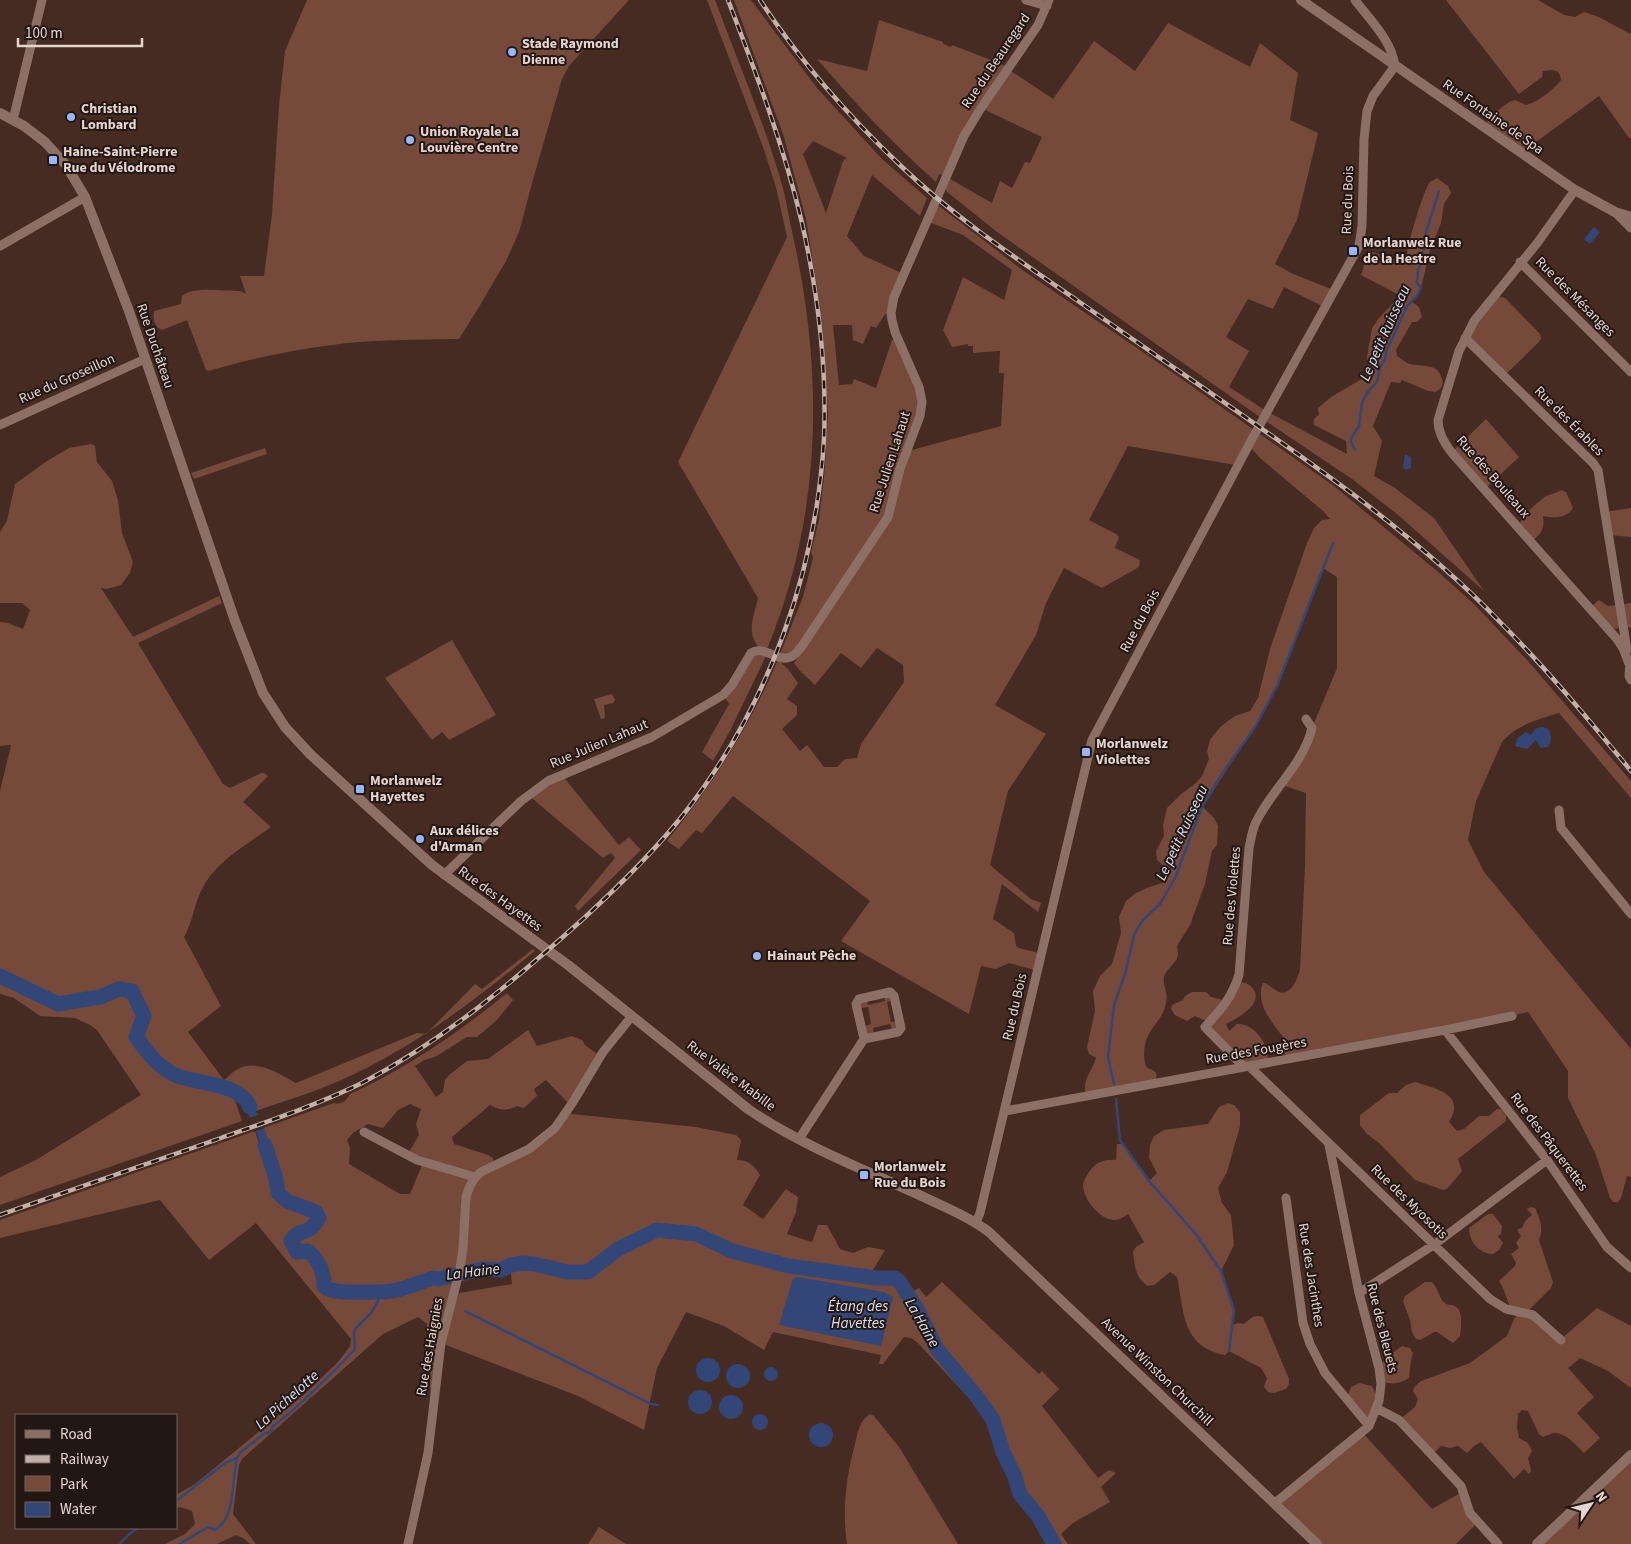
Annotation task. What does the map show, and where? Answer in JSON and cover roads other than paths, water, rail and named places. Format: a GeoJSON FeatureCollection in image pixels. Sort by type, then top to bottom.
{"type":"FeatureCollection","features":[{"type":"Feature","properties":{"kind":"street"},"geometry":{"type":"LineString","coordinates":[[13,120],[42,0]]}},
{"type":"Feature","properties":{"kind":"street"},"geometry":{"type":"LineString","coordinates":[[1026,0],[1048,3]]}},
{"type":"Feature","properties":{"kind":"street","name":"Rue Fontaine de Spa"},"geometry":{"type":"LineString","coordinates":[[1301,0],[1574,190],[1615,212],[1631,218]]}},
{"type":"Feature","properties":{"kind":"street"},"geometry":{"type":"LineString","coordinates":[[1355,0],[1388,44],[1395,66]]}},
{"type":"Feature","properties":{"kind":"street","name":"Rue du Beauregard"},"geometry":{"type":"LineString","coordinates":[[928,218],[964,136],[1038,25],[1048,3]]}},
{"type":"Feature","properties":{"kind":"street","name":"Rue du Bois"},"geometry":{"type":"LineString","coordinates":[[976,1222],[980,1213],[1005,1111],[1092,740],[1252,439],[1356,253],[1362,231],[1364,139],[1367,112],[1372,96],[1395,66]]}},
{"type":"Feature","properties":{"kind":"street","name":"Rue Duchâteau"},"geometry":{"type":"LineString","coordinates":[[0,113],[45,142],[74,177],[86,196],[129,311],[235,621]]}},
{"type":"Feature","properties":{"kind":"street","name":"Rue des Bouleaux"},"geometry":{"type":"LineString","coordinates":[[1574,190],[1538,242],[1477,316],[1465,338],[1438,420],[1438,427],[1443,441],[1618,639],[1629,664]]}},
{"type":"Feature","properties":{"kind":"street"},"geometry":{"type":"LineString","coordinates":[[0,246],[86,196]]}},
{"type":"Feature","properties":{"kind":"street"},"geometry":{"type":"LineString","coordinates":[[1615,212],[1631,228]]}},
{"type":"Feature","properties":{"kind":"street","name":"Rue Julien Lahaut"},"geometry":{"type":"LineString","coordinates":[[444,875],[521,801],[539,787],[557,776],[652,737],[717,700],[732,685],[751,653],[758,650],[790,658],[802,646],[890,513],[898,476],[918,423],[922,402],[919,386],[895,332],[891,313],[894,298],[928,218]]}},
{"type":"Feature","properties":{"kind":"street","name":"Rue des Mésanges"},"geometry":{"type":"LineString","coordinates":[[1520,262],[1631,372]]}},
{"type":"Feature","properties":{"kind":"street","name":"Rue des Érables"},"geometry":{"type":"LineString","coordinates":[[1465,338],[1598,470],[1629,664]]}},
{"type":"Feature","properties":{"kind":"street","name":"Rue du Groseillon"},"geometry":{"type":"LineString","coordinates":[[0,425],[145,359]]}},
{"type":"Feature","properties":{"kind":"street","name":"Rue des Hayettes"},"geometry":{"type":"LineString","coordinates":[[235,621],[263,693],[285,727],[310,754],[444,875],[544,947]]}},
{"type":"Feature","properties":{"kind":"street","name":"Rue des Bouleaux"},"geometry":{"type":"LineString","coordinates":[[1631,654],[1629,664],[1631,680]]}},
{"type":"Feature","properties":{"kind":"street","name":"Rue des Violettes"},"geometry":{"type":"LineString","coordinates":[[1246,1067],[1205,1027],[1227,1001],[1236,985],[1239,974],[1249,848],[1252,832],[1265,807],[1309,741],[1312,728],[1306,719]]}},
{"type":"Feature","properties":{"kind":"street"},"geometry":{"type":"LineString","coordinates":[[1559,810],[1561,828],[1631,914]]}},
{"type":"Feature","properties":{"kind":"street","name":"Rue Valère Mabille"},"geometry":{"type":"LineString","coordinates":[[544,947],[748,1109],[799,1139],[976,1222]]}},
{"type":"Feature","properties":{"kind":"street"},"geometry":{"type":"LineString","coordinates":[[799,1139],[864,1039],[898,1032],[901,1028],[894,996],[890,992],[859,999],[856,1004],[864,1039]]}},
{"type":"Feature","properties":{"kind":"street"},"geometry":{"type":"LineString","coordinates":[[364,1132],[417,1160],[475,1177],[480,1172],[529,1149],[555,1128],[603,1052],[632,1016]]}},
{"type":"Feature","properties":{"kind":"street","name":"Rue des Fougères"},"geometry":{"type":"LineString","coordinates":[[1005,1111],[1512,1016]]}},
{"type":"Feature","properties":{"kind":"street","name":"Rue des Pâquerettes"},"geometry":{"type":"LineString","coordinates":[[1445,1030],[1548,1160],[1607,1247],[1631,1268]]}},
{"type":"Feature","properties":{"kind":"street","name":"Rue des Myosotis"},"geometry":{"type":"LineString","coordinates":[[1246,1067],[1435,1244],[1494,1302],[1506,1309],[1533,1315],[1561,1340]]}},
{"type":"Feature","properties":{"kind":"street","name":"Rue des Bleuets"},"geometry":{"type":"LineString","coordinates":[[1275,1503],[1369,1426],[1376,1408],[1381,1380],[1359,1293],[1329,1144]]}},
{"type":"Feature","properties":{"kind":"street"},"geometry":{"type":"LineString","coordinates":[[1359,1293],[1435,1244],[1548,1160]]}},
{"type":"Feature","properties":{"kind":"street","name":"Rue des Haignies"},"geometry":{"type":"LineString","coordinates":[[408,1544],[428,1453],[442,1343],[460,1269],[466,1196],[475,1177]]}},
{"type":"Feature","properties":{"kind":"street","name":"Rue des Jacinthes"},"geometry":{"type":"LineString","coordinates":[[1286,1198],[1303,1323],[1310,1344],[1325,1373],[1369,1426]]}},
{"type":"Feature","properties":{"kind":"street","name":"Avenue Winston Churchill"},"geometry":{"type":"LineString","coordinates":[[976,1222],[989,1232],[1317,1544]]}},
{"type":"Feature","properties":{"kind":"street"},"geometry":{"type":"LineString","coordinates":[[1376,1408],[1399,1420],[1461,1486],[1464,1491],[1465,1504],[1470,1513],[1498,1544]]}},
{"type":"Feature","properties":{"kind":"street"},"geometry":{"type":"LineString","coordinates":[[1537,1544],[1631,1455]]}},
{"type":"Feature","properties":{"kind":"water"},"geometry":{"type":"Polygon","coordinates":[[[1594,227],[1600,232],[1590,244],[1584,239],[1594,227]]]}},
{"type":"Feature","properties":{"kind":"water"},"geometry":{"type":"Polygon","coordinates":[[[1405,454],[1411,457],[1411,468],[1405,470],[1403,467],[1405,454]]]}},
{"type":"Feature","properties":{"kind":"water"},"geometry":{"type":"Polygon","coordinates":[[[1541,727],[1549,731],[1551,741],[1548,747],[1541,748],[1536,740],[1527,749],[1515,746],[1517,739],[1526,732],[1531,735],[1535,729],[1541,727]]]}},
{"type":"Feature","properties":{"kind":"water"},"geometry":{"type":"Polygon","coordinates":[[[237,1090],[245,1096],[257,1112],[274,1161],[266,1164],[250,1118],[246,1110],[234,1097],[237,1090]]]}},
{"type":"Feature","properties":{"kind":"water","name":"Étang des Havettes"},"geometry":{"type":"Polygon","coordinates":[[[798,1277],[884,1292],[893,1297],[881,1346],[779,1325],[793,1278],[798,1277]]]}},
{"type":"Feature","properties":{"kind":"water"},"geometry":{"type":"Polygon","coordinates":[[[708,1358],[717,1361],[720,1370],[717,1379],[708,1382],[699,1379],[696,1370],[699,1361],[708,1358]]]}},
{"type":"Feature","properties":{"kind":"water"},"geometry":{"type":"Polygon","coordinates":[[[738,1364],[743,1365],[749,1371],[749,1381],[743,1387],[738,1388],[733,1387],[727,1381],[726,1376],[727,1371],[733,1365],[738,1364]]]}},
{"type":"Feature","properties":{"kind":"water"},"geometry":{"type":"Polygon","coordinates":[[[768,1367],[774,1367],[778,1374],[774,1381],[768,1381],[764,1377],[764,1371],[768,1367]]]}},
{"type":"Feature","properties":{"kind":"water"},"geometry":{"type":"Polygon","coordinates":[[[700,1390],[709,1393],[712,1402],[709,1411],[700,1414],[691,1411],[688,1402],[691,1393],[700,1390]]]}},
{"type":"Feature","properties":{"kind":"water"},"geometry":{"type":"Polygon","coordinates":[[[731,1395],[736,1396],[742,1402],[742,1412],[736,1418],[731,1419],[726,1418],[720,1412],[719,1407],[720,1402],[726,1396],[731,1395]]]}},
{"type":"Feature","properties":{"kind":"water"},"geometry":{"type":"Polygon","coordinates":[[[760,1414],[766,1416],[768,1422],[766,1428],[760,1430],[754,1428],[752,1422],[754,1416],[760,1414]]]}},
{"type":"Feature","properties":{"kind":"water"},"geometry":{"type":"Polygon","coordinates":[[[821,1423],[829,1427],[833,1435],[829,1443],[821,1447],[813,1443],[809,1435],[813,1427],[821,1423]]]}},
{"type":"Feature","properties":{"kind":"waterway","name":"Le petit Ruisseau"},"geometry":{"type":"LineString","coordinates":[[1355,450],[1351,438],[1359,426],[1362,403],[1367,393],[1377,382],[1380,367],[1407,306],[1416,297],[1421,288],[1417,283],[1418,272],[1426,232],[1439,191]]}},
{"type":"Feature","properties":{"kind":"waterway","name":"Le petit Ruisseau"},"geometry":{"type":"LineString","coordinates":[[1114,1084],[1108,1057],[1114,1005],[1126,971],[1134,935],[1142,921],[1160,904],[1175,878],[1202,807],[1222,774],[1255,727],[1277,686],[1333,543]]}},
{"type":"Feature","properties":{"kind":"waterway","name":"La Haine"},"geometry":{"type":"LineString","coordinates":[[0,976],[58,1004],[100,997],[119,989],[132,991],[144,1016],[136,1037],[154,1060],[178,1076],[237,1093],[245,1099],[250,1107]]}},
{"type":"Feature","properties":{"kind":"waterway","name":"Le petit Ruisseau"},"geometry":{"type":"LineString","coordinates":[[1116,1099],[1120,1140],[1149,1181],[1195,1233],[1221,1271],[1234,1310],[1229,1351]]}},
{"type":"Feature","properties":{"kind":"waterway","name":"La Haine"},"geometry":{"type":"LineString","coordinates":[[265,1145],[276,1179],[278,1193],[287,1201],[316,1212],[319,1218],[312,1227],[297,1234],[291,1241],[297,1252],[308,1251],[315,1258],[322,1271],[324,1286],[331,1290],[353,1292],[391,1291],[433,1278],[438,1279],[482,1269],[501,1270],[511,1265],[522,1263],[568,1272],[588,1272],[618,1249],[657,1230],[696,1234],[732,1251],[789,1266],[876,1278],[894,1278],[899,1281],[917,1309],[937,1349],[977,1397],[993,1420],[1003,1452],[1015,1477],[1020,1494],[1038,1516],[1054,1544]]}},
{"type":"Feature","properties":{"kind":"waterway","name":"La Pichelotte"},"geometry":{"type":"LineString","coordinates":[[178,1499],[225,1463],[237,1458],[241,1452],[265,1433],[272,1430],[272,1427],[305,1400],[335,1370],[355,1349],[354,1333],[356,1328],[372,1312],[379,1299],[379,1292]]}},
{"type":"Feature","properties":{"kind":"waterway"},"geometry":{"type":"LineString","coordinates":[[465,1311],[651,1404],[658,1405]]}},
{"type":"Feature","properties":{"kind":"waterway"},"geometry":{"type":"LineString","coordinates":[[179,1544],[208,1527],[215,1530],[222,1524],[230,1507],[237,1459]]}},
{"type":"Feature","properties":{"kind":"waterway","name":"La Pichelotte"},"geometry":{"type":"LineString","coordinates":[[120,1544],[137,1529]]}},
{"type":"Feature","properties":{"kind":"railway"},"geometry":{"type":"LineString","coordinates":[[0,1215],[194,1148],[345,1091],[392,1066],[450,1029],[531,965],[624,880],[663,839],[687,810],[716,769],[742,726],[764,681],[783,635],[799,587],[811,538],[819,489],[825,412],[823,357],[817,303],[802,223],[778,138],[728,0]]}},
{"type":"Feature","properties":{"kind":"railway"},"geometry":{"type":"LineString","coordinates":[[760,0],[791,45],[844,108],[921,185],[986,237],[1292,450],[1362,501],[1415,544],[1467,589],[1534,657],[1631,771]]}},
{"type":"Feature","properties":{"kind":"place","name":"Stade Raymond Dienne"},"geometry":{"type":"Point","coordinates":[512,52]}},
{"type":"Feature","properties":{"kind":"place","name":"Christian Lombard"},"geometry":{"type":"Point","coordinates":[71,117]}},
{"type":"Feature","properties":{"kind":"place","name":"Union Royale La Louvière Centre"},"geometry":{"type":"Point","coordinates":[410,140]}},
{"type":"Feature","properties":{"kind":"place","name":"Haine-Saint-Pierre Rue du Vélodrome"},"geometry":{"type":"Point","coordinates":[53,160]}},
{"type":"Feature","properties":{"kind":"place","name":"Morlanwelz Rue de la Hestre"},"geometry":{"type":"Point","coordinates":[1353,251]}},
{"type":"Feature","properties":{"kind":"place","name":"Morlanwelz Violettes"},"geometry":{"type":"Point","coordinates":[1086,752]}},
{"type":"Feature","properties":{"kind":"place","name":"Morlanwelz Hayettes"},"geometry":{"type":"Point","coordinates":[360,789]}},
{"type":"Feature","properties":{"kind":"place","name":"Aux délices d'Arman"},"geometry":{"type":"Point","coordinates":[420,839]}},
{"type":"Feature","properties":{"kind":"place","name":"Hainaut Pêche"},"geometry":{"type":"Point","coordinates":[757,956]}},
{"type":"Feature","properties":{"kind":"place","name":"Morlanwelz Rue du Bois"},"geometry":{"type":"Point","coordinates":[864,1175]}}]}
